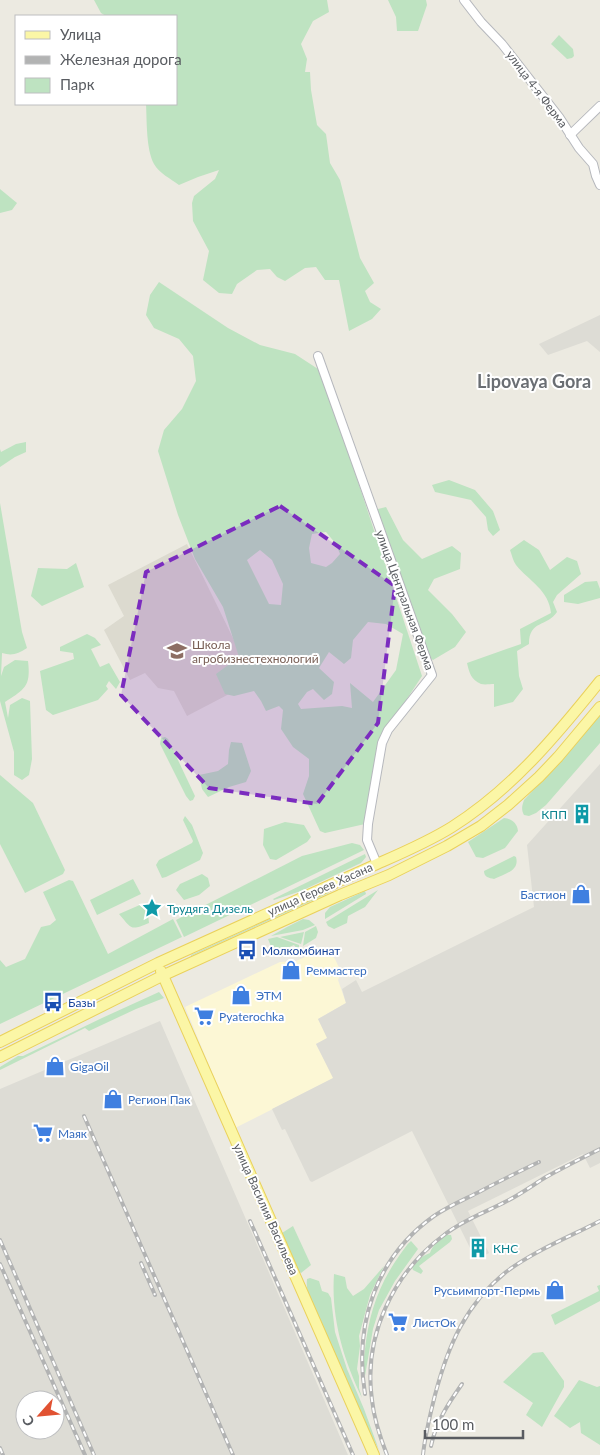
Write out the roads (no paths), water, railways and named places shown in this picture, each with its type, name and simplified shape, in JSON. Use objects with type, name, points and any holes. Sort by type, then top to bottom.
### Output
[{"type":"main road","name":"улица Героев Хасана","points":[[0,1042],[158,963],[377,864],[450,828],[499,793],[548,745],[600,681]]},
{"type":"main road","name":"улица Героев Хасана","points":[[0,1057],[164,975],[340,895],[389,875],[447,846],[481,826],[539,777],[558,758],[600,707]]},
{"type":"main road","name":"улица Василия Васильева","points":[[158,963],[374,1455]]},
{"type":"street","name":"улица 4-я Ферма","points":[[464,0],[560,117],[579,148],[593,164],[600,185]]},
{"type":"street","points":[[570,135],[600,106]]},
{"type":"street","name":"улица Центральная Ферма","points":[[318,356],[432,675],[393,722],[382,743],[367,840],[377,864]]},
{"type":"railway","points":[[84,1116],[233,1455]]},
{"type":"railway","points":[[387,1455],[374,1414],[370,1376],[377,1330],[396,1287],[426,1250],[451,1230],[600,1149]]},
{"type":"railway","points":[[365,1394],[362,1368],[366,1318],[373,1295],[383,1273],[397,1252],[414,1233],[434,1216],[539,1162]]},
{"type":"railway","points":[[250,1221],[353,1455]]},
{"type":"railway","points":[[423,1455],[431,1410],[452,1343],[479,1298],[517,1264],[600,1221]]},
{"type":"railway","points":[[0,1240],[94,1455]]},
{"type":"railway","points":[[141,1263],[155,1295]]},
{"type":"railway","points":[[0,1264],[85,1455]]},
{"type":"railway","points":[[431,1446],[439,1421],[462,1384]]},
{"type":"railway","points":[[0,1448],[3,1455]]},
{"type":"place","name":"Школа агробизнестехнологий","points":[[177,651]]},
{"type":"place","name":"КПП","points":[[582,814]]},
{"type":"place","name":"Бастион","points":[[581,894]]},
{"type":"place","name":"Трудяга Дизель","points":[[152,908]]},
{"type":"place","name":"Молкомбинат","points":[[247,950]]},
{"type":"place","name":"Реммастер","points":[[291,970]]},
{"type":"place","name":"ЭТМ","points":[[241,995]]},
{"type":"place","name":"Базы","points":[[53,1002]]},
{"type":"place","name":"Pyaterochka","points":[[204,1016]]},
{"type":"place","name":"GigaOil","points":[[55,1066]]},
{"type":"place","name":"Регион Пак","points":[[113,1099]]},
{"type":"place","name":"Маяк","points":[[43,1133]]},
{"type":"place","name":"КНС","points":[[478,1248]]},
{"type":"place","name":"Русьимпорт-Пермь","points":[[555,1290]]},
{"type":"place","name":"ЛистОк","points":[[398,1322]]},
{"type":"district","name":"Lipovaya Gora","points":[[534,381]]}]
